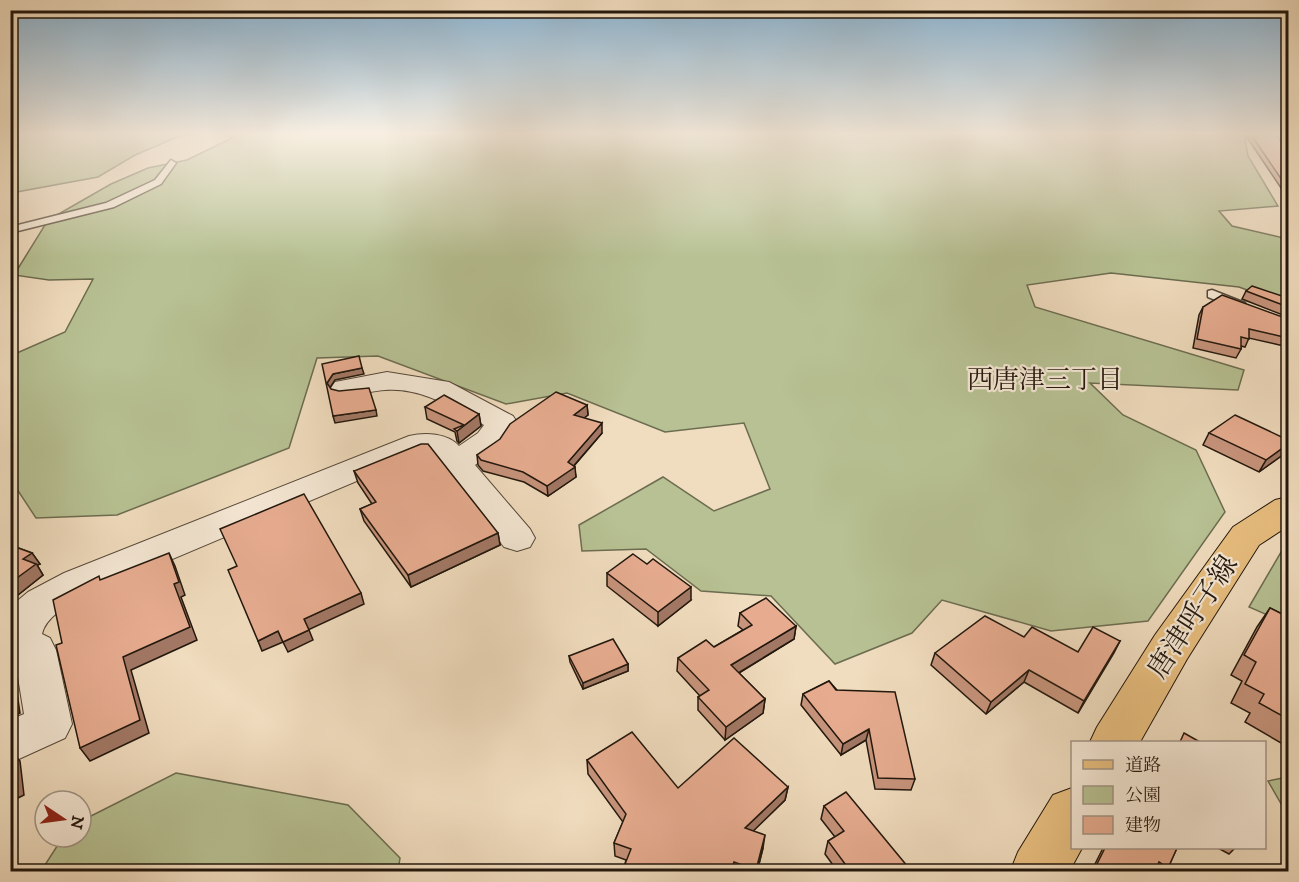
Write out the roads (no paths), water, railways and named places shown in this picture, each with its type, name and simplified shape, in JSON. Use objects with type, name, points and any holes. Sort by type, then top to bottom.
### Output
[{"type":"main road","name":"唐津呼子線","points":[[1115,741],[1171,647],[1246,536],[1288,509]]},
{"type":"main road","points":[[1038,872],[1071,815]]},
{"type":"street","points":[[345,388],[387,381],[439,388],[502,422],[489,440],[456,463]]},
{"type":"street","points":[[10,742],[49,724],[34,650],[15,642],[26,616],[42,603],[78,583],[420,443],[442,446],[518,538]]},
{"type":"lane","points":[[10,230],[119,201],[158,182],[163,174]]},
{"type":"lane","points":[[1212,294],[1250,310]]},
{"type":"district","name":"西唐津三丁目","points":[[1045,380]]}]
